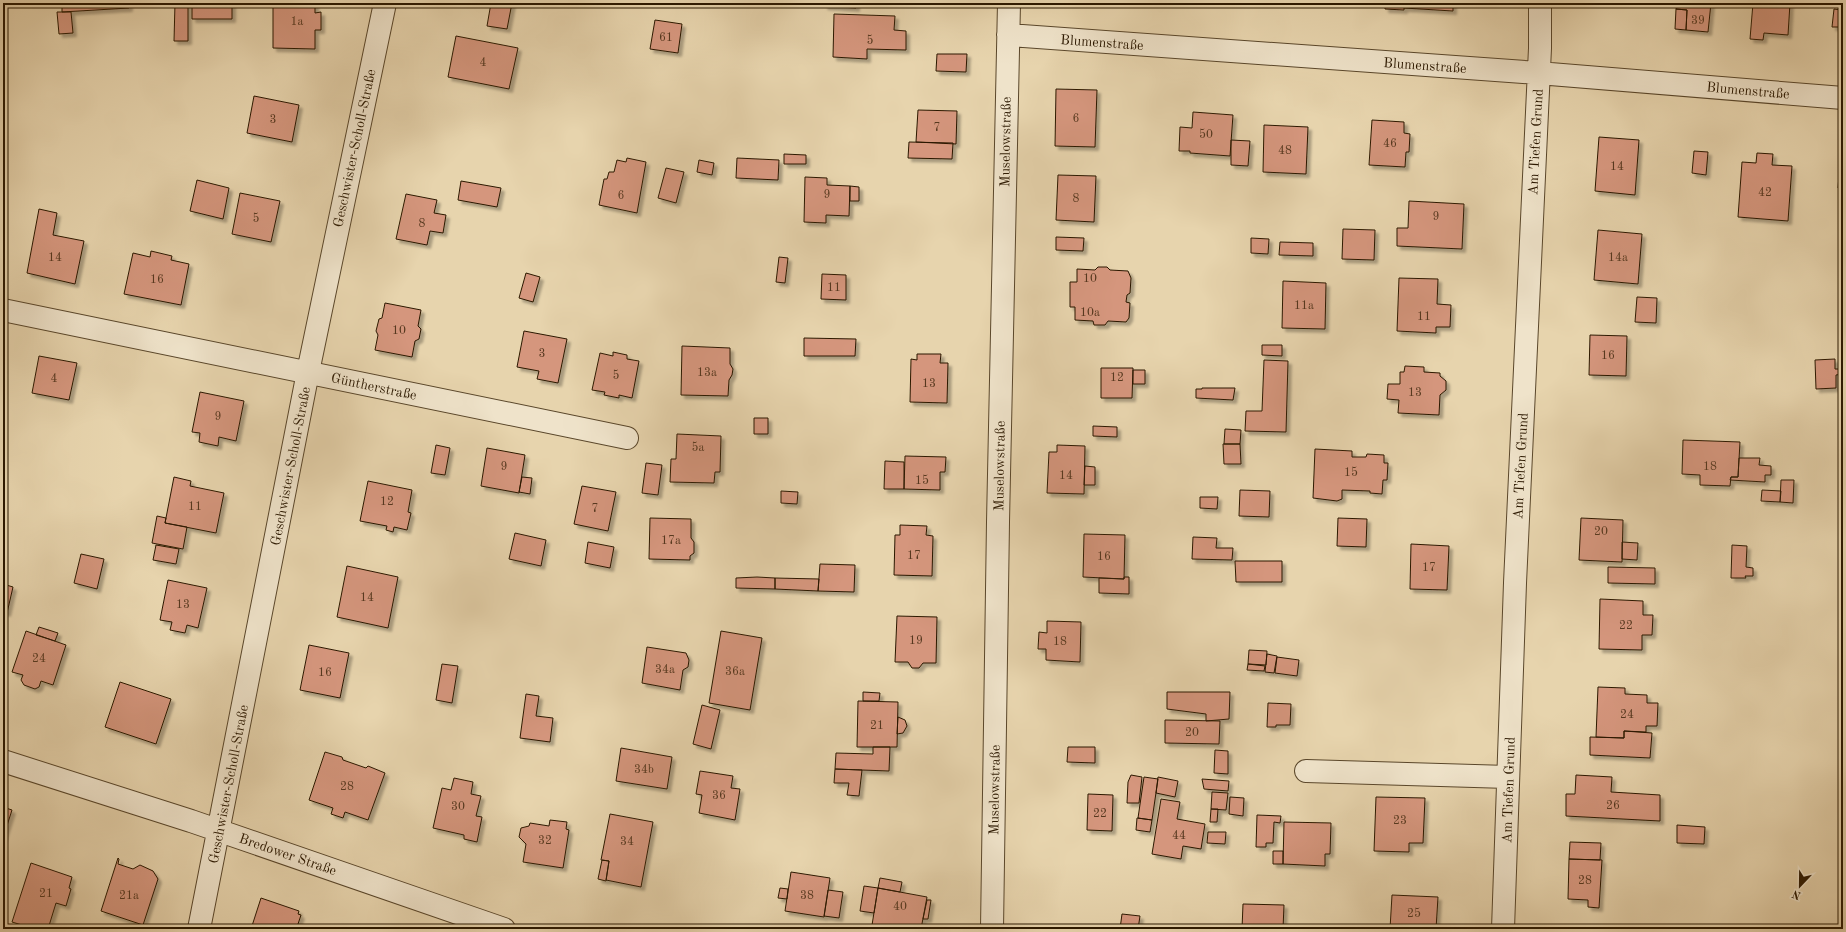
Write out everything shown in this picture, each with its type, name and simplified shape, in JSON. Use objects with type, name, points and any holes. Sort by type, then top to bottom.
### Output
[{"type":"street","name":"Geschwister-Scholl-Straße","points":[[199,929],[308,372],[385,3]]},
{"type":"street","name":"Muselowstraße","points":[[992,929],[998,522],[1009,3]]},
{"type":"street","name":"Am Tiefen Grund","points":[[1503,929],[1515,575],[1540,3]]},
{"type":"street","name":"Blumenstraße","points":[[1008,35],[1538,73],[1843,98]]},
{"type":"street","name":"Güntherstraße","points":[[3,310],[627,438]]},
{"type":"street","name":"Bredower Straße","points":[[3,761],[219,830],[504,929]]},
{"type":"street","points":[[1306,771],[1508,777]]},
{"type":"building","points":[[62,3],[129,3],[129,8],[62,12]]},
{"type":"building","points":[[175,3],[188,3],[188,41],[174,41]]},
{"type":"building","points":[[192,3],[232,3],[232,19],[192,19]]},
{"type":"building","points":[[273,3],[315,3],[315,13],[321,12],[321,30],[315,30],[315,49],[273,48]]},
{"type":"building","points":[[491,3],[512,3],[507,29],[487,26]]},
{"type":"building","points":[[825,3],[856,3],[856,8],[824,6]]},
{"type":"building","points":[[1385,3],[1453,3],[1453,11],[1404,8],[1404,10],[1385,9]]},
{"type":"building","points":[[1677,3],[1711,3],[1708,32],[1686,30],[1687,10],[1676,9]]},
{"type":"building","points":[[1753,3],[1790,3],[1788,35],[1764,33],[1763,40],[1750,39]]},
{"type":"building","points":[[1842,3],[1843,42],[1839,41],[1840,27],[1832,27],[1834,9],[1841,10]]},
{"type":"building","points":[[1676,9],[1687,10],[1686,30],[1675,29]]},
{"type":"building","points":[[57,12],[71,12],[73,33],[59,34]]},
{"type":"building","points":[[834,14],[895,16],[894,30],[906,31],[906,50],[867,49],[867,59],[833,57]]},
{"type":"building","points":[[655,20],[682,24],[678,53],[650,49]]},
{"type":"building","points":[[456,36],[518,48],[509,89],[448,77]]},
{"type":"building","points":[[937,54],[967,54],[966,72],[936,71]]},
{"type":"building","points":[[1056,89],[1097,90],[1095,147],[1055,146]]},
{"type":"building","points":[[254,96],[299,105],[292,142],[247,133]]},
{"type":"building","points":[[918,110],[957,111],[956,144],[916,142]]},
{"type":"building","points":[[1193,112],[1233,115],[1230,156],[1179,151],[1180,127],[1192,128]]},
{"type":"building","points":[[1372,120],[1404,122],[1404,133],[1410,134],[1409,152],[1406,152],[1405,167],[1369,165]]},
{"type":"building","points":[[1264,125],[1308,127],[1306,174],[1263,172]]},
{"type":"building","points":[[1599,137],[1639,140],[1635,195],[1595,191]]},
{"type":"building","points":[[1231,140],[1250,141],[1248,166],[1231,165]]},
{"type":"building","points":[[909,142],[953,143],[952,159],[908,158]]},
{"type":"building","points":[[1841,150],[1843,150],[1843,188],[1838,188]]},
{"type":"building","points":[[1694,151],[1708,152],[1706,175],[1692,173]]},
{"type":"building","points":[[1757,153],[1773,154],[1772,165],[1792,166],[1788,221],[1738,217],[1742,162],[1756,163]]},
{"type":"building","points":[[784,154],[806,155],[806,164],[784,164]]},
{"type":"building","points":[[627,158],[646,162],[637,213],[599,205],[604,179],[607,179],[609,172],[614,172],[617,160],[626,162]]},
{"type":"building","points":[[737,158],[779,160],[778,180],[736,178]]},
{"type":"building","points":[[699,160],[714,163],[712,175],[697,172]]},
{"type":"building","points":[[666,168],[684,172],[676,203],[658,198]]},
{"type":"building","points":[[1058,175],[1096,176],[1094,222],[1056,220]]},
{"type":"building","points":[[805,177],[827,178],[827,185],[850,186],[849,216],[826,215],[826,223],[804,222]]},
{"type":"building","points":[[197,180],[229,188],[223,219],[190,211]]},
{"type":"building","points":[[461,181],[501,188],[497,207],[458,200]]},
{"type":"building","points":[[850,186],[859,187],[859,201],[850,201]]},
{"type":"building","points":[[240,193],[280,201],[271,242],[232,234]]},
{"type":"building","points":[[406,194],[437,200],[434,213],[446,215],[443,233],[430,231],[427,245],[396,239]]},
{"type":"building","points":[[1409,201],[1464,204],[1462,249],[1397,246],[1397,228],[1408,228]]},
{"type":"building","points":[[39,209],[57,213],[53,235],[84,241],[75,284],[27,273]]},
{"type":"building","points":[[1343,229],[1375,230],[1374,260],[1342,259]]},
{"type":"building","points":[[1598,230],[1642,234],[1638,284],[1594,280]]},
{"type":"building","points":[[1056,237],[1084,238],[1083,251],[1056,250]]},
{"type":"building","points":[[1251,238],[1269,239],[1268,254],[1251,253]]},
{"type":"building","points":[[1280,242],[1313,243],[1313,256],[1279,255]]},
{"type":"building","points":[[151,251],[172,256],[171,260],[189,264],[181,305],[124,294],[133,253],[150,257]]},
{"type":"building","points":[[779,257],[788,258],[785,283],[776,282]]},
{"type":"building","points":[[1098,267],[1107,267],[1110,270],[1128,271],[1131,278],[1130,293],[1127,295],[1126,302],[1130,303],[1129,318],[1126,322],[1108,321],[1105,325],[1094,325],[1093,321],[1075,320],[1075,307],[1070,307],[1070,282],[1077,282],[1077,269],[1095,270]]},
{"type":"building","points":[[526,273],[540,277],[533,302],[519,298]]},
{"type":"building","points":[[822,274],[846,275],[846,300],[821,299]]},
{"type":"building","points":[[1399,278],[1438,279],[1437,304],[1451,305],[1450,327],[1436,327],[1436,333],[1397,331]]},
{"type":"building","points":[[1283,281],[1326,283],[1325,329],[1282,328]]},
{"type":"building","points":[[1637,297],[1657,298],[1656,323],[1635,322]]},
{"type":"building","points":[[385,303],[421,310],[418,326],[421,329],[419,339],[415,341],[412,357],[375,350],[378,335],[376,331],[379,319],[382,318]]},
{"type":"building","points":[[524,331],[567,339],[558,383],[537,379],[539,371],[517,367]]},
{"type":"building","points":[[1590,335],[1627,336],[1626,376],[1589,375]]},
{"type":"building","points":[[804,338],[856,339],[855,356],[804,356]]},
{"type":"building","points":[[1262,345],[1282,345],[1282,356],[1262,355]]},
{"type":"building","points":[[682,346],[730,348],[730,364],[733,369],[729,380],[728,396],[681,395]]},
{"type":"building","points":[[613,352],[627,355],[627,359],[639,361],[632,398],[619,395],[619,398],[604,395],[605,392],[592,390],[600,353],[613,356]]},
{"type":"building","points":[[917,354],[941,354],[940,363],[948,363],[947,403],[910,402],[911,359],[917,360]]},
{"type":"building","points":[[39,356],[77,363],[69,400],[32,393]]},
{"type":"building","points":[[1835,359],[1835,369],[1843,369],[1843,374],[1836,375],[1836,388],[1816,389],[1815,360]]},
{"type":"building","points":[[1264,360],[1288,361],[1286,432],[1245,431],[1246,411],[1262,411]]},
{"type":"building","points":[[1405,366],[1424,367],[1424,372],[1440,373],[1440,376],[1446,381],[1446,390],[1440,395],[1439,415],[1398,413],[1399,400],[1387,399],[1388,384],[1400,384],[1400,372],[1404,372]]},
{"type":"building","points":[[1101,368],[1133,368],[1132,398],[1101,398]]},
{"type":"building","points":[[1133,370],[1145,370],[1145,384],[1133,384]]},
{"type":"building","points":[[1235,388],[1233,400],[1196,398],[1196,389]]},
{"type":"building","points":[[200,392],[244,401],[236,441],[219,437],[218,446],[199,442],[200,433],[192,432]]},
{"type":"building","points":[[754,418],[768,418],[768,434],[754,434]]},
{"type":"building","points":[[1093,426],[1117,427],[1117,437],[1093,436]]},
{"type":"building","points":[[1225,429],[1241,430],[1240,444],[1224,444]]},
{"type":"building","points":[[677,434],[721,436],[720,472],[715,472],[714,483],[670,482],[671,459],[676,459]]},
{"type":"building","points":[[1683,440],[1740,442],[1738,477],[1731,477],[1730,486],[1700,485],[1700,475],[1682,474]]},
{"type":"building","points":[[1223,444],[1240,444],[1241,464],[1224,464]]},
{"type":"building","points":[[436,445],[450,448],[445,475],[431,473]]},
{"type":"building","points":[[1057,445],[1085,446],[1084,494],[1047,493],[1049,452],[1057,452]]},
{"type":"building","points":[[487,448],[525,455],[519,493],[481,486]]},
{"type":"building","points":[[1315,449],[1352,451],[1352,457],[1366,457],[1367,454],[1384,455],[1384,463],[1388,463],[1387,480],[1383,480],[1382,494],[1370,493],[1370,491],[1342,490],[1342,499],[1337,501],[1313,498]]},
{"type":"building","points":[[905,456],[946,457],[945,472],[940,472],[940,490],[904,489]]},
{"type":"building","points":[[1739,458],[1760,458],[1759,465],[1771,466],[1771,475],[1765,475],[1765,482],[1730,480],[1731,477],[1738,477]]},
{"type":"building","points":[[885,461],[904,462],[904,489],[884,489]]},
{"type":"building","points":[[646,463],[662,465],[658,495],[642,493]]},
{"type":"building","points":[[1085,466],[1095,467],[1095,485],[1084,485]]},
{"type":"building","points":[[174,477],[191,481],[190,486],[224,493],[216,533],[165,523]]},
{"type":"building","points":[[522,477],[532,478],[530,494],[519,492]]},
{"type":"building","points":[[1781,480],[1794,480],[1793,503],[1780,502]]},
{"type":"building","points":[[368,481],[412,490],[408,512],[411,513],[407,530],[394,527],[393,532],[386,530],[387,526],[360,521]]},
{"type":"building","points":[[582,486],[616,492],[608,531],[574,524]]},
{"type":"building","points":[[1240,490],[1270,491],[1269,517],[1239,516]]},
{"type":"building","points":[[1762,490],[1781,491],[1780,502],[1761,501]]},
{"type":"building","points":[[781,491],[798,492],[797,504],[781,503]]},
{"type":"building","points":[[1200,497],[1218,497],[1217,509],[1200,508]]},
{"type":"building","points":[[157,516],[166,518],[165,523],[187,527],[183,549],[152,543]]},
{"type":"building","points":[[650,518],[691,519],[691,538],[694,542],[694,553],[690,556],[690,560],[649,559]]},
{"type":"building","points":[[1338,518],[1367,519],[1366,547],[1337,546]]},
{"type":"building","points":[[1581,518],[1623,520],[1622,562],[1579,560]]},
{"type":"building","points":[[900,525],[927,526],[926,535],[933,536],[932,576],[894,575],[895,535],[900,535]]},
{"type":"building","points":[[515,533],[546,540],[541,566],[509,559]]},
{"type":"building","points":[[1084,534],[1125,535],[1124,579],[1083,577]]},
{"type":"building","points":[[1193,537],[1217,538],[1216,548],[1233,548],[1232,560],[1192,559]]},
{"type":"building","points":[[588,542],[614,547],[610,568],[585,563]]},
{"type":"building","points":[[1622,542],[1638,543],[1637,560],[1622,559]]},
{"type":"building","points":[[1411,544],[1449,546],[1447,590],[1410,589]]},
{"type":"building","points":[[156,545],[179,549],[176,564],[153,560]]},
{"type":"building","points":[[1732,545],[1747,546],[1746,567],[1753,568],[1753,576],[1745,576],[1746,578],[1731,578]]},
{"type":"building","points":[[81,554],[104,559],[97,589],[74,583]]},
{"type":"building","points":[[1235,561],[1282,561],[1282,582],[1236,582]]},
{"type":"building","points":[[820,564],[855,565],[854,592],[818,591]]},
{"type":"building","points":[[347,566],[398,577],[388,628],[337,617]]},
{"type":"building","points":[[1608,567],[1655,568],[1655,584],[1608,583]]},
{"type":"building","points":[[1124,577],[1129,577],[1129,594],[1099,593],[1099,578],[1124,579]]},
{"type":"building","points":[[736,578],[775,578],[775,589],[736,588]]},
{"type":"building","points":[[775,578],[819,579],[818,591],[775,589]]},
{"type":"building","points":[[168,580],[207,588],[198,628],[187,625],[185,633],[170,630],[172,622],[160,620]]},
{"type":"building","points":[[3,584],[13,587],[7,613],[3,612]]},
{"type":"building","points":[[1600,599],[1643,601],[1643,615],[1653,615],[1652,635],[1642,635],[1642,650],[1599,649]]},
{"type":"building","points":[[897,616],[937,617],[936,663],[923,663],[919,668],[912,668],[908,662],[895,662]]},
{"type":"building","points":[[1047,621],[1081,622],[1080,662],[1046,660],[1046,649],[1038,649],[1039,632],[1047,633]]},
{"type":"building","points":[[39,627],[58,633],[55,641],[36,635]]},
{"type":"building","points":[[26,631],[66,645],[53,685],[41,681],[39,687],[35,689],[24,685],[21,680],[23,675],[12,672]]},
{"type":"building","points":[[721,631],[762,638],[750,710],[709,703]]},
{"type":"building","points":[[309,645],[349,653],[340,698],[300,690]]},
{"type":"building","points":[[647,647],[686,653],[689,660],[688,667],[683,670],[680,690],[642,683]]},
{"type":"building","points":[[1249,650],[1267,651],[1266,665],[1248,664]]},
{"type":"building","points":[[1267,654],[1277,656],[1274,673],[1265,672]]},
{"type":"building","points":[[1277,657],[1299,660],[1297,676],[1275,673]]},
{"type":"building","points":[[442,664],[458,666],[452,703],[436,700]]},
{"type":"building","points":[[1248,664],[1265,666],[1264,671],[1247,670]]},
{"type":"building","points":[[120,682],[171,699],[156,744],[105,727]]},
{"type":"building","points":[[1598,687],[1625,688],[1625,694],[1647,695],[1647,703],[1658,703],[1657,726],[1646,726],[1646,732],[1624,731],[1624,738],[1596,737]]},
{"type":"building","points":[[863,692],[880,693],[879,701],[863,701]]},
{"type":"building","points":[[1167,692],[1230,692],[1229,719],[1206,721],[1206,714],[1167,709]]},
{"type":"building","points":[[526,694],[539,696],[536,716],[553,718],[550,742],[520,738]]},
{"type":"building","points":[[858,701],[898,702],[897,747],[857,747]]},
{"type":"building","points":[[1268,703],[1291,704],[1290,725],[1276,725],[1276,727],[1267,727]]},
{"type":"building","points":[[702,705],[720,710],[711,749],[693,744]]},
{"type":"building","points":[[898,717],[905,720],[907,726],[903,733],[897,734]]},
{"type":"building","points":[[1165,720],[1220,721],[1219,744],[1165,743]]},
{"type":"building","points":[[1624,731],[1652,733],[1650,758],[1590,755],[1590,737],[1624,738]]},
{"type":"building","points":[[873,747],[890,747],[889,771],[835,769],[836,753],[873,754]]},
{"type":"building","points":[[1068,747],[1095,747],[1095,763],[1067,762]]},
{"type":"building","points":[[621,748],[672,757],[667,789],[616,781]]},
{"type":"building","points":[[1215,750],[1228,751],[1228,774],[1214,773]]},
{"type":"building","points":[[325,752],[342,757],[343,760],[366,768],[368,766],[385,773],[368,820],[345,812],[343,818],[331,814],[333,808],[309,800]]},
{"type":"building","points":[[835,769],[862,770],[859,796],[847,795],[849,783],[834,783]]},
{"type":"building","points":[[700,771],[733,776],[731,788],[740,789],[735,820],[699,813],[702,795],[696,794]]},
{"type":"building","points":[[1131,775],[1142,777],[1139,803],[1127,803],[1128,782]]},
{"type":"building","points":[[1576,775],[1612,777],[1611,792],[1660,795],[1660,821],[1566,816],[1566,794],[1575,794]]},
{"type":"building","points":[[1144,777],[1158,779],[1152,820],[1138,818]]},
{"type":"building","points":[[1158,777],[1178,781],[1175,797],[1156,793]]},
{"type":"building","points":[[454,778],[473,782],[471,794],[481,796],[476,816],[482,817],[477,842],[464,839],[464,835],[433,828],[442,788],[451,790]]},
{"type":"building","points":[[1202,779],[1229,781],[1228,791],[1204,789]]},
{"type":"building","points":[[1212,792],[1228,793],[1226,810],[1211,809]]},
{"type":"building","points":[[1088,794],[1113,795],[1112,831],[1087,830]]},
{"type":"building","points":[[1230,797],[1244,798],[1243,816],[1229,814]]},
{"type":"building","points":[[1376,797],[1425,798],[1423,843],[1409,843],[1409,852],[1374,851]]},
{"type":"building","points":[[1161,799],[1180,802],[1177,819],[1205,824],[1201,849],[1183,846],[1181,859],[1152,854]]},
{"type":"building","points":[[3,807],[12,810],[3,838]]},
{"type":"building","points":[[1211,809],[1218,809],[1217,822],[1210,822]]},
{"type":"building","points":[[610,814],[653,822],[641,887],[606,880],[609,861],[601,860]]},
{"type":"building","points":[[1257,815],[1281,816],[1280,823],[1274,822],[1273,843],[1266,843],[1266,847],[1256,847]]},
{"type":"building","points":[[1137,818],[1152,820],[1150,832],[1136,830]]},
{"type":"building","points":[[550,820],[567,822],[566,829],[569,830],[563,868],[523,862],[526,844],[519,837],[521,828],[529,826],[530,823],[549,826]]},
{"type":"building","points":[[1284,822],[1331,823],[1330,854],[1325,854],[1325,866],[1283,864]]},
{"type":"building","points":[[1677,825],[1705,827],[1704,844],[1677,843]]},
{"type":"building","points":[[1208,832],[1226,832],[1225,844],[1207,843]]},
{"type":"building","points":[[1570,842],[1601,843],[1600,860],[1569,859]]},
{"type":"building","points":[[1273,851],[1283,851],[1283,864],[1273,864]]},
{"type":"building","points":[[118,858],[118,864],[133,869],[140,865],[153,871],[158,879],[143,925],[101,911]]},
{"type":"building","points":[[1569,859],[1602,860],[1599,908],[1588,907],[1588,900],[1568,899]]},
{"type":"building","points":[[602,860],[609,861],[606,881],[598,879]]},
{"type":"building","points":[[31,863],[72,877],[69,888],[71,889],[66,906],[56,903],[48,929],[35,929],[12,922]]},
{"type":"building","points":[[791,872],[830,878],[824,917],[785,911]]},
{"type":"building","points":[[880,878],[902,882],[900,892],[878,888]]},
{"type":"building","points":[[864,886],[878,888],[874,913],[860,911]]},
{"type":"building","points":[[780,888],[788,889],[787,899],[778,898]]},
{"type":"building","points":[[878,888],[927,897],[921,929],[898,929],[872,925]]},
{"type":"building","points":[[828,890],[843,892],[839,918],[824,916]]},
{"type":"building","points":[[1392,895],[1438,897],[1436,929],[1390,929]]},
{"type":"building","points":[[261,898],[299,911],[298,914],[301,915],[297,927],[294,926],[293,929],[251,929]]},
{"type":"building","points":[[927,900],[931,900],[928,919],[923,919]]},
{"type":"building","points":[[1243,904],[1284,905],[1283,929],[1242,929]]},
{"type":"building","points":[[1122,914],[1140,916],[1138,929],[1120,929]]}]
